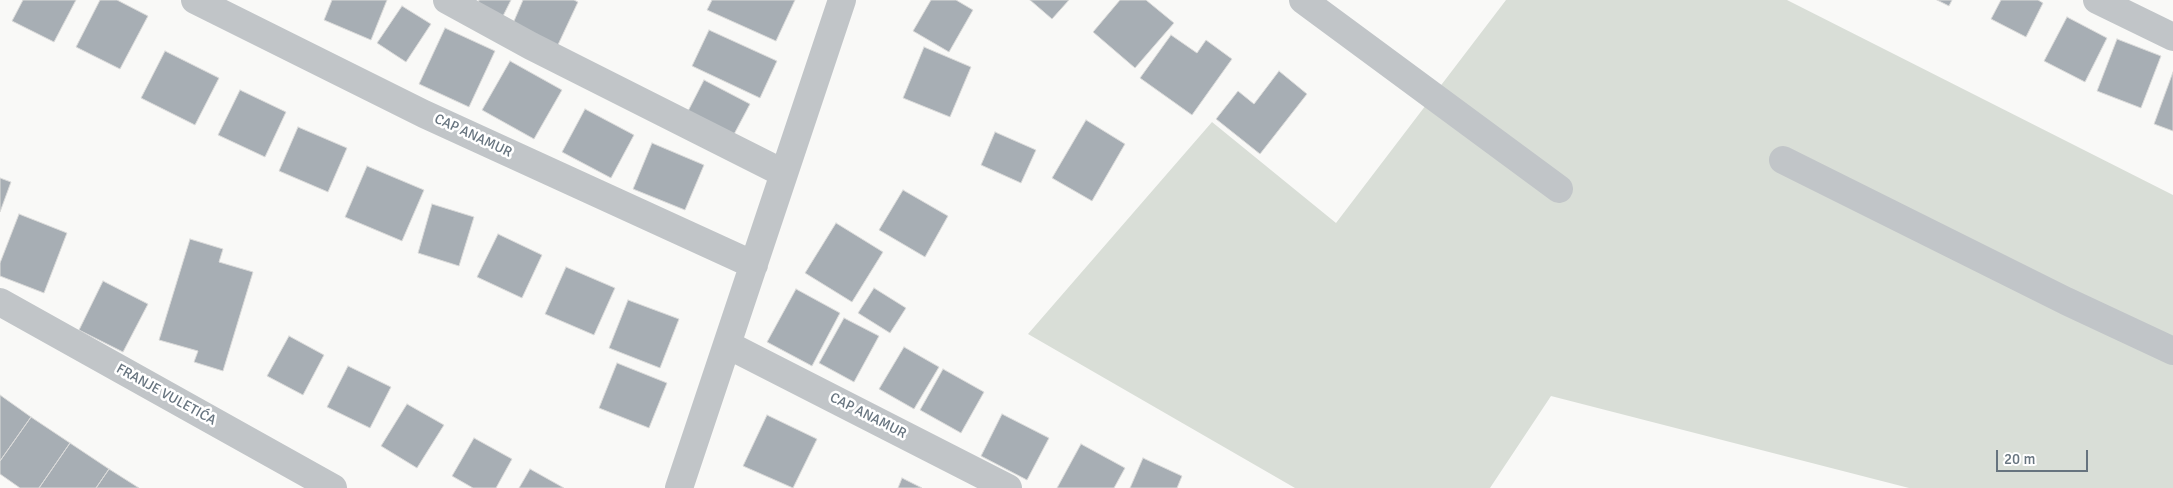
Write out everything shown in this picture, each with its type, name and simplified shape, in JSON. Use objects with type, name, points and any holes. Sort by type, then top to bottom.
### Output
[{"type":"street","name":"CAP ANAMUR","points":[[195,0],[424,114],[754,265]]},
{"type":"street","points":[[447,0],[531,46],[783,174]]},
{"type":"street","points":[[679,488],[842,0]]},
{"type":"street","points":[[1303,0],[1559,189]]},
{"type":"street","points":[[2097,0],[2173,37]]},
{"type":"street","points":[[1783,160],[2066,301],[2173,351]]},
{"type":"street","name":"FRANJE VULETIĆA","points":[[0,302],[333,488]]},
{"type":"street","name":"CAP ANAMUR","points":[[728,345],[1008,488]]},
{"type":"shaded area","points":[[1506,0],[1787,0],[2173,195],[2173,488],[1909,488],[1551,396],[1490,488],[1295,488],[1028,334],[1212,122],[1336,223]]},
{"type":"building","points":[[23,0],[76,0],[54,42],[12,21]]},
{"type":"building","points":[[100,0],[117,0],[148,16],[120,69],[76,47]]},
{"type":"building","points":[[332,0],[387,0],[371,40],[324,20]]},
{"type":"building","points":[[479,0],[511,0],[503,16],[478,4]]},
{"type":"building","points":[[523,0],[574,0],[578,2],[556,49],[511,28]]},
{"type":"building","points":[[712,0],[795,0],[776,41],[707,10]]},
{"type":"building","points":[[931,0],[956,0],[973,10],[949,52],[913,31]]},
{"type":"building","points":[[1030,0],[1069,0],[1052,19]]},
{"type":"building","points":[[1120,0],[1146,0],[1174,23],[1135,68],[1093,32]]},
{"type":"building","points":[[1937,0],[1952,0],[1949,6]]},
{"type":"building","points":[[2001,0],[2038,0],[2043,3],[2026,37],[1991,19]]},
{"type":"building","points":[[402,6],[431,24],[406,62],[377,43]]},
{"type":"building","points":[[2067,17],[2107,38],[2085,82],[2044,61]]},
{"type":"building","points":[[445,28],[495,51],[469,107],[419,84]]},
{"type":"building","points":[[709,30],[777,61],[760,98],[692,66]]},
{"type":"building","points":[[1171,35],[1197,53],[1206,40],[1232,59],[1192,115],[1140,78]]},
{"type":"building","points":[[2117,39],[2161,56],[2141,108],[2097,91]]},
{"type":"building","points":[[924,47],[971,67],[950,117],[903,98]]},
{"type":"building","points":[[165,51],[219,78],[195,125],[141,98]]},
{"type":"building","points":[[510,61],[562,90],[534,139],[482,110]]},
{"type":"building","points":[[1279,71],[1307,94],[1260,154],[1216,119],[1238,91],[1254,104]]},
{"type":"building","points":[[2173,72],[2173,131],[2154,124]]},
{"type":"building","points":[[704,80],[750,104],[732,138],[686,115]]},
{"type":"building","points":[[240,90],[286,112],[265,157],[218,135]]},
{"type":"building","points":[[585,109],[634,135],[611,178],[562,152]]},
{"type":"building","points":[[1086,120],[1125,144],[1092,201],[1052,178]]},
{"type":"building","points":[[298,127],[347,148],[328,192],[279,171]]},
{"type":"building","points":[[995,132],[1036,150],[1021,183],[981,165]]},
{"type":"building","points":[[652,143],[704,165],[685,210],[633,189]]},
{"type":"building","points":[[367,166],[424,190],[402,241],[345,217]]},
{"type":"building","points":[[0,178],[11,182],[0,212]]},
{"type":"building","points":[[903,190],[948,216],[925,257],[879,230]]},
{"type":"building","points":[[432,204],[474,217],[459,266],[418,253]]},
{"type":"building","points":[[19,214],[67,233],[44,293],[0,276],[0,263]]},
{"type":"building","points":[[836,223],[883,252],[852,302],[805,273]]},
{"type":"building","points":[[498,234],[542,255],[522,298],[477,277]]},
{"type":"building","points":[[190,239],[223,249],[219,262],[253,272],[223,371],[194,362],[198,351],[159,340]]},
{"type":"building","points":[[566,267],[615,288],[594,335],[545,314]]},
{"type":"building","points":[[103,281],[148,304],[123,352],[79,330]]},
{"type":"building","points":[[874,288],[906,308],[890,333],[858,313]]},
{"type":"building","points":[[796,289],[840,313],[812,366],[767,342]]},
{"type":"building","points":[[628,300],[679,319],[660,368],[609,348]]},
{"type":"building","points":[[844,318],[879,336],[854,382],[819,363]]},
{"type":"building","points":[[289,336],[324,355],[303,395],[267,376]]},
{"type":"building","points":[[904,347],[939,367],[914,409],[879,389]]},
{"type":"building","points":[[617,363],[667,383],[649,428],[599,408]]},
{"type":"building","points":[[348,366],[391,387],[370,428],[327,407]]},
{"type":"building","points":[[943,369],[984,392],[961,433],[920,410]]},
{"type":"building","points":[[0,395],[31,417],[0,461]]},
{"type":"building","points":[[407,404],[444,425],[417,468],[381,446]]},
{"type":"building","points":[[1002,414],[1049,438],[1027,480],[981,456]]},
{"type":"building","points":[[767,415],[817,439],[793,488],[743,466]]},
{"type":"building","points":[[31,417],[70,443],[39,488],[20,488],[0,474],[0,461]]},
{"type":"building","points":[[474,438],[512,459],[496,488],[473,488],[452,476]]},
{"type":"building","points":[[70,443],[109,469],[96,488],[39,488]]},
{"type":"building","points":[[1081,444],[1125,468],[1114,488],[1057,488]]},
{"type":"building","points":[[1143,458],[1182,476],[1177,488],[1130,488]]},
{"type":"building","points":[[109,469],[139,488],[96,488]]},
{"type":"building","points":[[530,469],[564,488],[519,488]]},
{"type":"building","points":[[902,478],[922,488],[898,488]]}]
